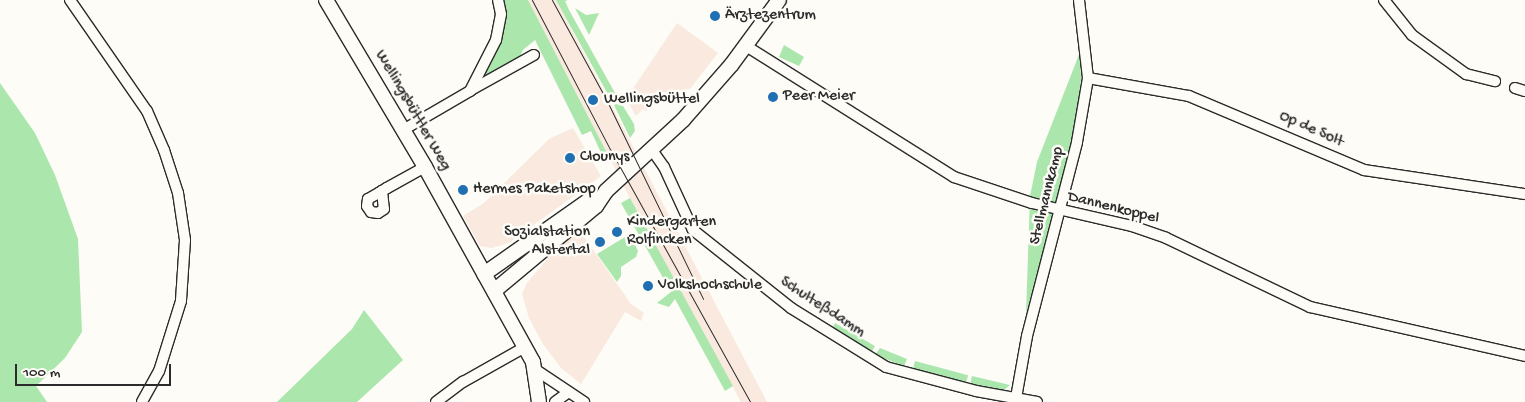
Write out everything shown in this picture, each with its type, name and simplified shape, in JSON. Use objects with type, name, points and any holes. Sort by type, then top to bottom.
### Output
[{"type":"main road","name":"Wellingsbüttler Weg","points":[[326,0],[425,167],[524,347],[536,370],[539,402]]},
{"type":"main road","points":[[484,274],[606,191],[652,150],[704,98],[746,46],[779,0]]},
{"type":"main road","points":[[494,291],[596,206],[606,191]]},
{"type":"street","points":[[70,0],[147,111],[164,150],[178,193],[185,240],[181,301],[159,371],[142,402]]},
{"type":"street","points":[[470,91],[496,40],[500,14],[498,0]]},
{"type":"street","name":"Stellmannkamp","points":[[1016,398],[1027,336],[1077,142],[1088,78],[1079,0]]},
{"type":"street","points":[[1384,0],[1412,35],[1466,74],[1495,81]]},
{"type":"street","name":"Dannenkoppel","points":[[746,46],[954,177],[1060,211],[1132,226],[1166,238],[1310,307],[1525,356]]},
{"type":"street","points":[[403,130],[534,55]]},
{"type":"street","name":"Op de Solt","points":[[1088,78],[1189,96],[1364,170],[1525,194]]},
{"type":"street","name":"Schulteßdamm","points":[[652,150],[662,164],[693,230],[791,308],[886,367],[976,391],[1037,402]]},
{"type":"street","points":[[382,191],[425,167]]},
{"type":"street","points":[[436,402],[463,382],[524,347]]},
{"type":"street","points":[[536,370],[584,402]]},
{"type":"street","points":[[555,402],[569,392]]},
{"type":"shaded area","points":[[528,0],[556,0],[767,402],[741,402],[630,198]]},
{"type":"shaded area","points":[[677,23],[718,53],[690,89],[667,92],[646,111],[643,109],[636,116],[626,99]]},
{"type":"shaded area","points":[[573,128],[601,176],[509,243],[492,248],[480,246],[463,216],[484,203],[549,139]]},
{"type":"shaded area","points":[[580,231],[631,304],[644,313],[641,321],[625,312],[581,384],[561,368],[543,344],[529,318],[522,294],[527,283],[554,251]]},
{"type":"green space","points":[[503,0],[528,0],[608,155],[602,155],[591,131],[582,135],[535,40],[523,50],[518,60],[483,79],[500,39]]},
{"type":"green space","points":[[556,0],[568,0],[565,1],[569,10],[615,93],[611,100]]},
{"type":"green space","points":[[575,8],[586,15],[599,13],[589,35]]},
{"type":"green space","points":[[784,45],[804,57],[799,66],[779,57]]},
{"type":"green space","points":[[1080,52],[1081,79],[1074,139],[1026,314],[1030,196],[1037,162]]},
{"type":"green space","points":[[0,83],[35,133],[55,175],[78,239],[82,332],[65,358],[36,386],[47,402],[0,402]]},
{"type":"green space","points":[[614,105],[623,106],[634,124],[635,131],[630,138]]},
{"type":"green space","points":[[630,198],[733,386],[725,391],[675,299],[669,307],[657,303],[671,292],[621,203]]},
{"type":"green space","points":[[630,234],[638,251],[636,257],[621,267],[621,276],[617,282],[597,254]]},
{"type":"green space","points":[[364,310],[403,360],[357,402],[277,402],[352,329]]},
{"type":"green space","points":[[835,323],[875,346],[871,353],[832,329]]},
{"type":"green space","points":[[880,348],[907,359],[904,366],[875,355]]},
{"type":"green space","points":[[915,361],[968,375],[966,384],[913,370]]},
{"type":"green space","points":[[972,376],[1010,385],[1003,391],[970,385]]},
{"type":"tram line","points":[[532,0],[610,149],[750,402]]},
{"type":"tram line","points":[[552,0],[607,101],[703,299]]},
{"type":"place","name":"Ärztezentrum","points":[[715,16]]},
{"type":"place","name":"Peer Meier","points":[[773,97]]},
{"type":"place","name":"Wellingsbüttel","points":[[593,100]]},
{"type":"place","name":"Clounys","points":[[570,158]]},
{"type":"place","name":"Hermes Paketshop","points":[[463,190]]},
{"type":"place","name":"Kindergarten Rolfincken","points":[[617,232]]},
{"type":"place","name":"Sozialstation Alstertal","points":[[600,242]]},
{"type":"place","name":"Volkshochschule","points":[[648,286]]}]
